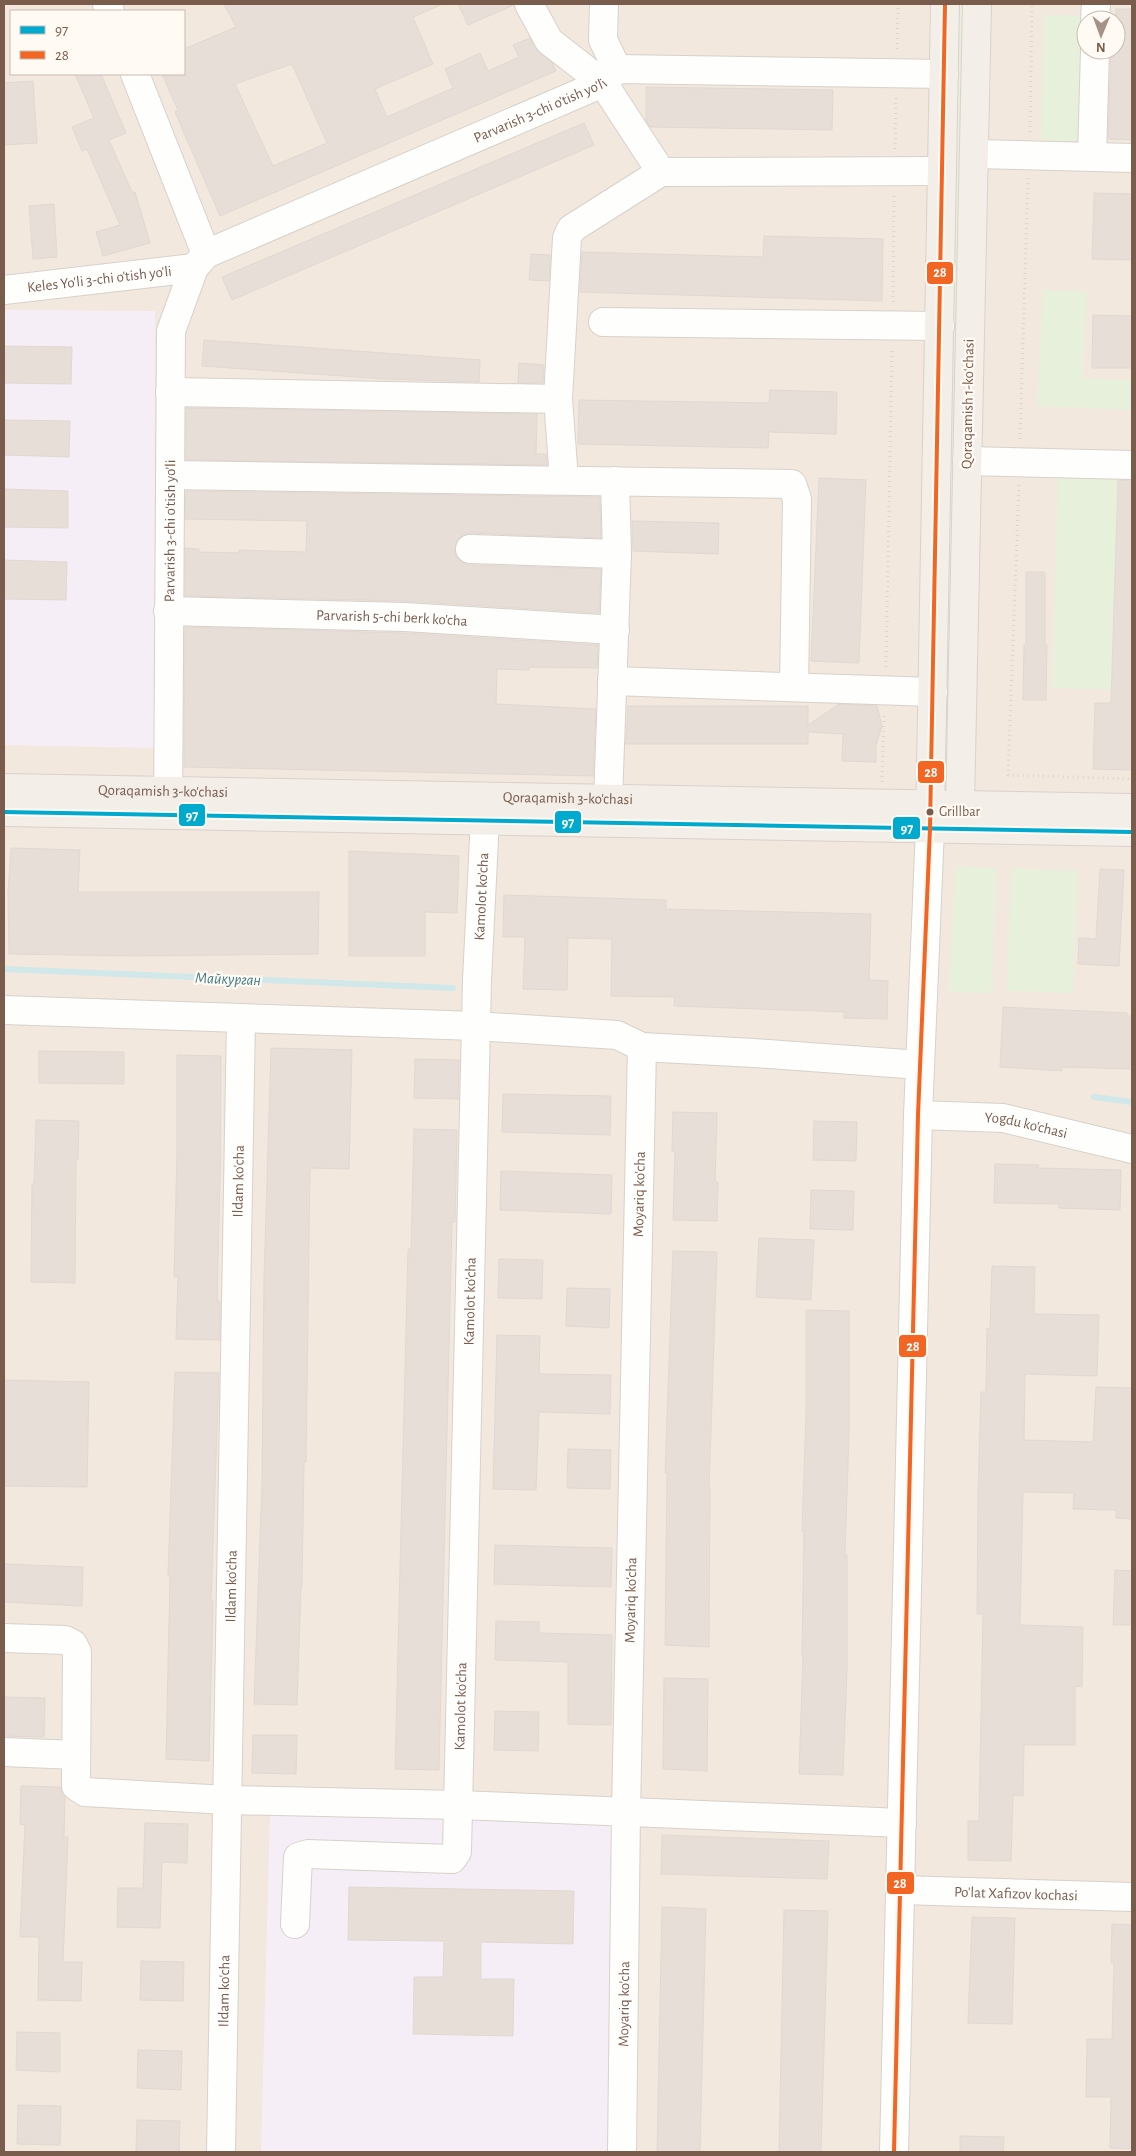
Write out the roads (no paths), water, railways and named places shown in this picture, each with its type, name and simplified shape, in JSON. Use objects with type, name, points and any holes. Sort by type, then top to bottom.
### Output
[{"type":"main road","name":"Qoraqamish 1-koʻchasi","points":[[930,816],[945,4]]},
{"type":"main road","name":"Qoraqamish 1-koʻchasi","points":[[960,805],[977,4]]},
{"type":"main road","name":"Qoraqamish 3-ko'chasi","points":[[4,788],[168,803],[485,809],[930,816],[960,805],[1132,808]]},
{"type":"main road","name":"Qoraqamish 3-ko'chasi","points":[[485,809],[608,800],[930,816],[1132,832]]},
{"type":"main road","name":"Qoraqamish 3-ko'chasi","points":[[4,812],[168,803]]},
{"type":"street","points":[[529,4],[549,40],[610,76],[944,74]]},
{"type":"street","points":[[604,4],[604,40],[610,76]]},
{"type":"street","points":[[1092,157],[1095,60]]},
{"type":"street","points":[[135,75],[200,261]]},
{"type":"street","name":"Parvarish 3-chi o'tish yo'li","points":[[168,803],[170,331],[200,261],[610,76],[661,172]]},
{"type":"street","points":[[974,154],[1132,158]]},
{"type":"street","points":[[564,479],[558,399],[568,238],[571,230],[661,172],[942,171]]},
{"type":"street","name":"Keles Yo'li 3-chi o'tish yo'li","points":[[4,290],[200,261]]},
{"type":"street","points":[[603,322],[940,326]]},
{"type":"street","points":[[170,392],[558,399]]},
{"type":"street","points":[[967,460],[1132,465]]},
{"type":"street","points":[[170,475],[564,479],[792,484],[797,499],[794,687]]},
{"type":"street","points":[[608,800],[617,554],[615,481]]},
{"type":"street","points":[[470,549],[617,554]]},
{"type":"street","name":"Parvarish 5-chi berk ko'cha","points":[[168,610],[405,617],[615,630]]},
{"type":"street","points":[[612,681],[885,692],[932,692]]},
{"type":"street","name":"Kamolot ko'cha","points":[[294,1924],[298,1856],[308,1854],[452,1858],[457,1852],[477,980],[485,809]]},
{"type":"street","points":[[894,2152],[918,1115],[930,816]]},
{"type":"street","points":[[4,1010],[241,1019],[476,1019],[617,1035],[642,1047],[920,1065]]},
{"type":"street","name":"Ildam ko'cha","points":[[221,2152],[241,1019]]},
{"type":"street","name":"Moyariq ko'cha","points":[[622,2152],[626,1812],[642,1047]]},
{"type":"street","name":"Yogdu ko'chasi","points":[[918,1115],[1002,1118],[1132,1148]]},
{"type":"street","points":[[4,1638],[64,1640],[73,1644],[77,1652],[76,1786],[85,1792],[227,1800],[458,1806],[902,1823]]},
{"type":"street","points":[[4,1752],[76,1755]]},
{"type":"street","name":"Po'lat Xafizov kochasi","points":[[901,1890],[1132,1897]]},
{"type":"waterway","name":"Майкурган","points":[[4,969],[453,988]]},
{"type":"waterway","name":"Майкурган","points":[[1094,1097],[1132,1102]]},
{"type":"place","name":"Grillbar","points":[[930,812]]}]
